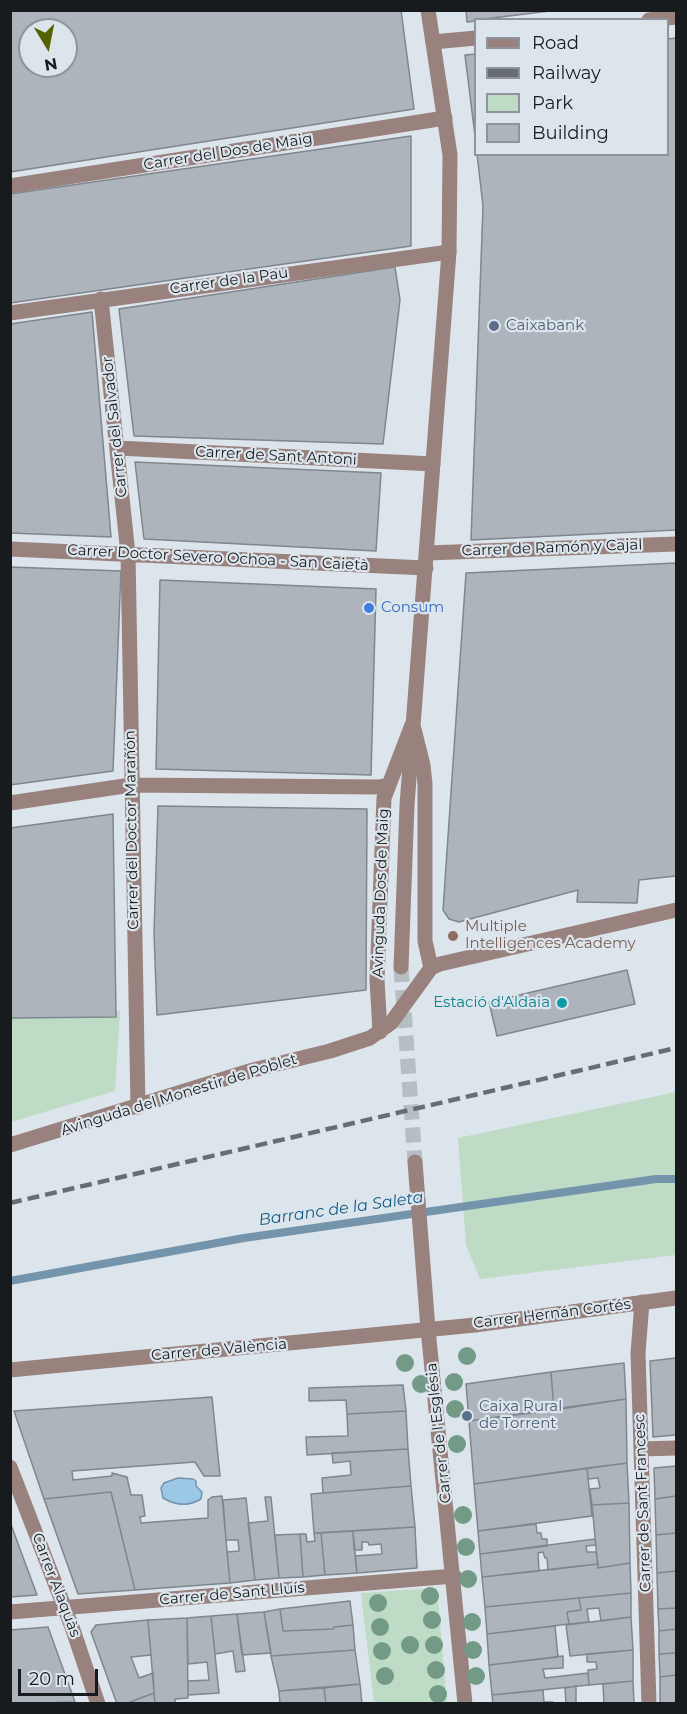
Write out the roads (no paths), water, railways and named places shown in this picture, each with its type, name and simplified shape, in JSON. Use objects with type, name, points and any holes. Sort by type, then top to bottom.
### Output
[{"type":"street","name":"Avinguda Dos de Maig","points":[[401,967],[407,805],[449,252],[450,155],[428,10]]},
{"type":"street","points":[[433,42],[474,38]]},
{"type":"street","name":"Carrer del Dos de Maig","points":[[10,186],[445,118]]},
{"type":"street","name":"Carrer de la Pau","points":[[10,313],[449,252]]},
{"type":"street","name":"Carrer del Salvador","points":[[101,299],[128,554]]},
{"type":"street","name":"Carrer de Sant Antoni","points":[[118,448],[433,464]]},
{"type":"street","name":"Carrer de Ramón y Cajal","points":[[427,561],[676,544]]},
{"type":"street","name":"Carrer Doctor Severo Ochoa - San Caietà","points":[[10,549],[427,561]]},
{"type":"street","name":"Carrer del Doctor Marañón","points":[[128,554],[138,1107]]},
{"type":"street","name":"Avinguda Dos de Maig","points":[[380,1032],[377,969],[384,798],[413,723]]},
{"type":"street","name":"Avinguda Dos de Maig","points":[[413,723],[423,765],[425,933],[431,968]]},
{"type":"street","points":[[10,803],[131,785],[379,788],[388,786]]},
{"type":"street","points":[[380,1032],[399,1013],[431,968],[466,957],[676,910]]},
{"type":"street","name":"Avinguda del Monestir de Poblet","points":[[10,1146],[253,1070],[330,1051],[370,1038],[380,1032]]},
{"type":"street","name":"Carrer de l'Església","points":[[415,1162],[428,1329],[465,1704]]},
{"type":"street","name":"Carrer Hernán Cortés","points":[[428,1329],[475,1325],[676,1298]]},
{"type":"street","name":"Carrer de Sant Francesc","points":[[642,1302],[638,1353],[649,1704]]},
{"type":"street","name":"Carrer de València","points":[[10,1370],[428,1329]]},
{"type":"street","points":[[641,1449],[676,1448]]},
{"type":"street","name":"Carrer Alaquàs","points":[[10,1467],[65,1608],[99,1704]]},
{"type":"street","name":"Carrer de Sant Lluís","points":[[10,1612],[454,1576]]},
{"type":"water","points":[[178,1478],[196,1481],[196,1486],[202,1492],[201,1499],[182,1504],[163,1498],[161,1488],[164,1483]]},
{"type":"waterway","name":"Barranc de la Saleta","points":[[10,1281],[244,1238],[656,1179],[676,1179]]},
{"type":"tunnel","points":[[401,967],[415,1162]]},
{"type":"railway","points":[[10,1203],[676,1048]]},
{"type":"place","name":"Caixabank","points":[[494,326]]},
{"type":"place","name":"Consum","points":[[369,608]]},
{"type":"place","name":"Multiple Intelligences Academy","points":[[453,936]]},
{"type":"place","name":"Estació d'Aldaia","points":[[562,1003]]},
{"type":"place","name":"Caixa Rural de Torrent","points":[[467,1416]]}]
